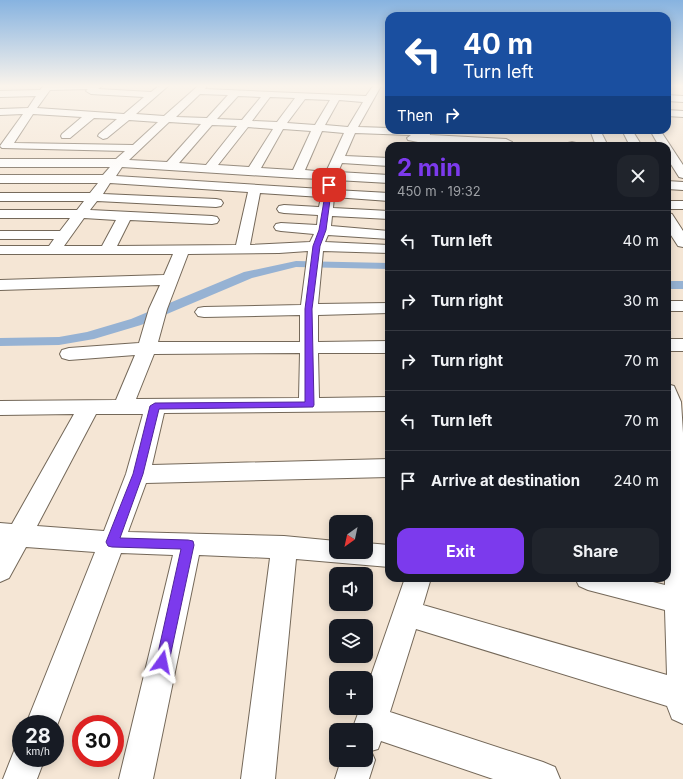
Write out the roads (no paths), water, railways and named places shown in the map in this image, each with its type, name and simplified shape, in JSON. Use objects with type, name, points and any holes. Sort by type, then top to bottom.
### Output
[{"type":"street","points":[[23,122],[6,146],[135,148]]},
{"type":"street","points":[[118,122],[99,136],[118,136]]},
{"type":"street","points":[[54,249],[119,163],[162,122]]},
{"type":"street","points":[[170,166],[208,122]]},
{"type":"street","points":[[233,122],[318,128],[424,142]]},
{"type":"street","points":[[253,171],[281,122]]},
{"type":"street","points":[[297,174],[322,122]]},
{"type":"street","points":[[309,405],[309,309],[315,260],[322,230],[330,176],[355,122]]},
{"type":"street","points":[[210,168],[244,123]]},
{"type":"street","points":[[66,124],[80,124]]},
{"type":"street","points":[[66,136],[80,124]]},
{"type":"street","points":[[349,133],[385,130]]},
{"type":"street","points":[[0,134],[81,136]]},
{"type":"street","points":[[133,136],[148,136]]},
{"type":"street","points":[[341,153],[358,149]]},
{"type":"street","points":[[341,153],[385,161]]},
{"type":"street","points":[[671,155],[683,174]]},
{"type":"street","points":[[0,163],[119,163],[385,179]]},
{"type":"street","points":[[205,250],[220,186],[231,169]]},
{"type":"street","points":[[0,179],[107,179],[385,197]]},
{"type":"street","points":[[671,185],[683,186]]},
{"type":"street","points":[[242,250],[255,188]]},
{"type":"street","points":[[279,249],[286,190]]},
{"type":"street","points":[[0,196],[93,197],[216,203]]},
{"type":"street","points":[[671,205],[683,206]]},
{"type":"street","points":[[284,209],[385,215]]},
{"type":"street","points":[[0,214],[80,214],[125,216],[182,250],[279,249],[315,260],[385,250]]},
{"type":"street","points":[[106,250],[125,216]]},
{"type":"street","points":[[0,250],[106,250],[157,234],[212,220]]},
{"type":"street","points":[[671,224],[683,243]]},
{"type":"street","points":[[281,228],[385,235]]},
{"type":"street","points":[[0,235],[64,236]]},
{"type":"street","points":[[123,406],[182,250]]},
{"type":"street","points":[[0,285],[171,280]]},
{"type":"street","points":[[671,306],[683,306]]},
{"type":"street","points":[[204,312],[385,308]]},
{"type":"street","points":[[671,345],[683,345]]},
{"type":"street","points":[[70,354],[146,348],[385,346]]},
{"type":"street","points":[[671,432],[672,399]]},
{"type":"street","points":[[2,411],[123,406],[385,404]]},
{"type":"street","points":[[45,715],[138,474],[155,406]]},
{"type":"street","points":[[0,570],[9,535],[89,407]]},
{"type":"street","points":[[138,474],[385,468]]},
{"type":"street","points":[[671,477],[681,602],[683,708]]},
{"type":"street","points":[[9,535],[112,542],[284,547],[329,551]]},
{"type":"street","points":[[136,779],[188,545]]},
{"type":"street","points":[[258,779],[284,547]]},
{"type":"street","points":[[373,555],[385,556]]},
{"type":"street","points":[[370,723],[417,582]]},
{"type":"street","points":[[604,582],[681,602]]},
{"type":"street","points":[[407,613],[683,695]]},
{"type":"street","points":[[373,731],[544,779]]},
{"type":"street","points":[[20,779],[25,767]]},
{"type":"street","points":[[352,779],[356,767]]},
{"type":"waterway","points":[[0,342],[59,341],[89,336],[136,322],[248,275],[296,264],[385,266]]},
{"type":"waterway","points":[[671,285],[683,285]]}]
